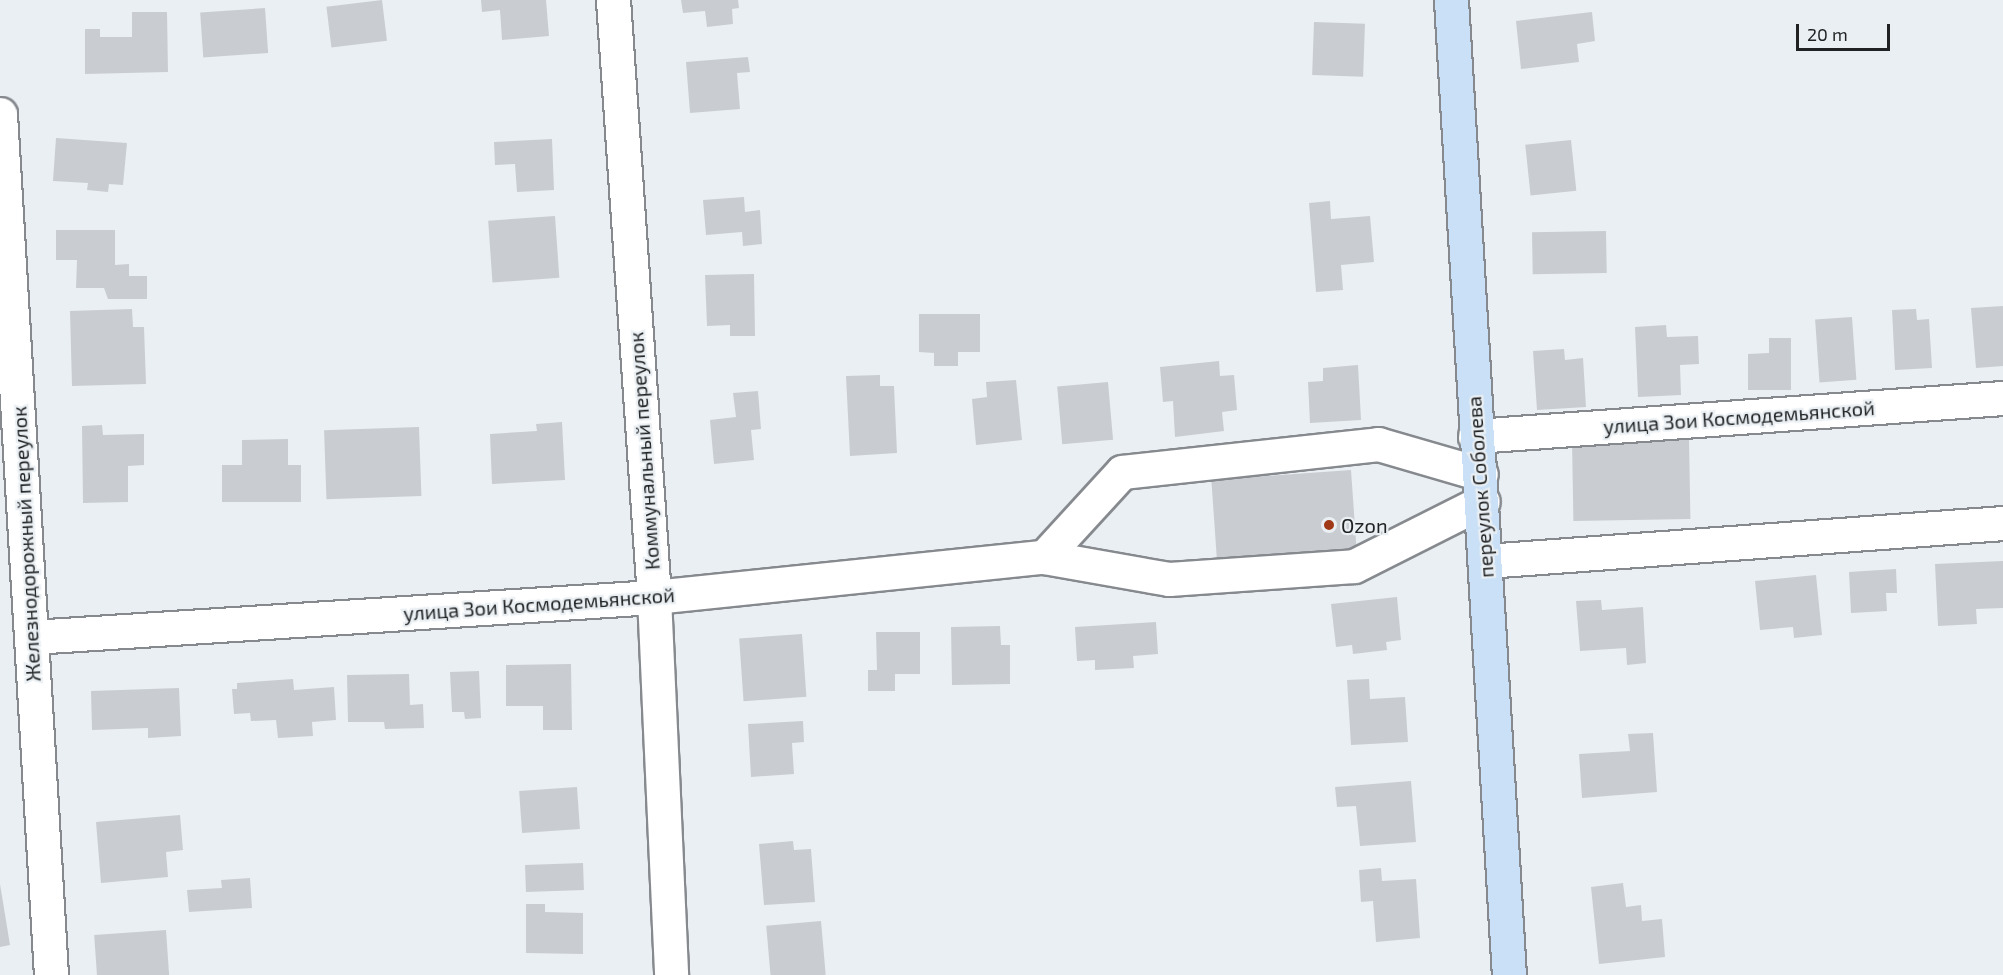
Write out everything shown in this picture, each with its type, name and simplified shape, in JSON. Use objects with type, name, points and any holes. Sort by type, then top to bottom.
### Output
[{"type":"main road","name":"переулок Соболева","points":[[1451,0],[1475,436],[1482,488],[1509,975]]},
{"type":"street","name":"Коммунальный переулок","points":[[613,0],[654,597],[671,975]]},
{"type":"street","name":"Железнодорожный переулок","points":[[0,114],[51,975]]},
{"type":"street","name":"улица Зои Космодемьянской","points":[[1475,436],[2003,398]]},
{"type":"street","points":[[1044,557],[1122,472],[1378,444],[1482,488]]},
{"type":"street","name":"улица Зои Космодемьянской","points":[[32,637],[654,597],[1044,557],[1169,579],[1354,566],[1482,488]]},
{"type":"street","points":[[1486,561],[2003,523]]},
{"type":"building","points":[[382,0],[387,41],[331,48],[326,7]]},
{"type":"building","points":[[481,0],[546,0],[549,36],[502,40],[500,10],[482,12]]},
{"type":"building","points":[[681,0],[738,0],[739,8],[732,9],[733,24],[707,27],[705,11],[683,13]]},
{"type":"building","points":[[265,8],[268,53],[203,57],[200,13]]},
{"type":"building","points":[[132,12],[167,12],[168,72],[85,74],[85,29],[100,29],[100,37],[132,37]]},
{"type":"building","points":[[1592,12],[1595,41],[1577,44],[1579,62],[1521,69],[1516,21]]},
{"type":"building","points":[[1314,22],[1365,24],[1363,77],[1312,75]]},
{"type":"building","points":[[748,57],[750,72],[737,73],[740,109],[690,113],[686,62]]},
{"type":"building","points":[[56,138],[127,143],[123,185],[109,184],[108,192],[87,190],[88,183],[53,181]]},
{"type":"building","points":[[552,139],[554,190],[517,192],[515,164],[495,165],[494,142]]},
{"type":"building","points":[[1571,140],[1576,191],[1531,196],[1525,145]]},
{"type":"building","points":[[744,197],[745,212],[760,210],[762,244],[743,246],[742,232],[706,235],[703,200]]},
{"type":"building","points":[[1330,201],[1331,219],[1370,216],[1374,262],[1341,265],[1343,290],[1316,292],[1309,203]]},
{"type":"building","points":[[555,216],[559,278],[492,283],[488,221]]},
{"type":"building","points":[[56,230],[115,230],[115,265],[129,264],[129,276],[147,276],[147,299],[108,299],[104,288],[76,288],[77,260],[56,260]]},
{"type":"building","points":[[1606,231],[1607,273],[1533,274],[1532,232]]},
{"type":"building","points":[[754,274],[755,336],[730,336],[730,325],[707,326],[705,275]]},
{"type":"building","points":[[2003,306],[2003,366],[1976,368],[1971,308]]},
{"type":"building","points":[[132,309],[133,327],[144,327],[146,384],[72,386],[70,311]]},
{"type":"building","points":[[1916,309],[1917,320],[1929,319],[1932,368],[1895,370],[1892,310]]},
{"type":"building","points":[[919,314],[980,314],[980,352],[958,352],[958,366],[934,366],[934,353],[919,352]]},
{"type":"building","points":[[1852,317],[1856,380],[1819,382],[1815,320]]},
{"type":"building","points":[[1666,325],[1667,337],[1698,336],[1699,364],[1680,365],[1681,395],[1638,397],[1635,327]]},
{"type":"building","points":[[1769,338],[1791,338],[1791,390],[1748,390],[1748,354],[1769,353]]},
{"type":"building","points":[[1564,349],[1565,360],[1583,358],[1586,407],[1537,410],[1533,351]]},
{"type":"building","points":[[1219,361],[1220,376],[1234,375],[1237,410],[1222,412],[1224,431],[1175,437],[1173,401],[1163,402],[1160,367]]},
{"type":"building","points":[[1358,365],[1361,420],[1310,423],[1308,382],[1323,381],[1323,368]]},
{"type":"building","points":[[880,375],[880,386],[894,386],[897,453],[850,456],[846,376]]},
{"type":"building","points":[[1016,380],[1022,440],[976,445],[972,399],[987,397],[986,382]]},
{"type":"building","points":[[1108,382],[1113,440],[1062,444],[1057,386]]},
{"type":"building","points":[[758,391],[761,429],[751,430],[754,460],[714,464],[710,420],[736,417],[733,393]]},
{"type":"building","points":[[562,422],[565,480],[492,484],[490,434],[537,431],[536,424]]},
{"type":"building","points":[[102,425],[103,435],[144,434],[144,465],[128,466],[128,502],[83,503],[82,426]]},
{"type":"building","points":[[419,427],[421,496],[326,499],[324,430]]},
{"type":"building","points":[[288,439],[288,465],[301,465],[301,502],[222,502],[222,465],[242,465],[242,440]]},
{"type":"building","points":[[1689,439],[1690,519],[1573,521],[1572,441]]},
{"type":"building","points":[[1351,470],[1357,550],[1217,560],[1211,480]]},
{"type":"building","points":[[2003,561],[2003,608],[1976,609],[1977,624],[1938,626],[1935,564]]},
{"type":"building","points":[[1896,569],[1897,593],[1886,593],[1887,611],[1851,613],[1849,572]]},
{"type":"building","points":[[1816,575],[1822,635],[1794,638],[1793,627],[1760,630],[1755,581]]},
{"type":"building","points":[[1397,597],[1401,640],[1386,642],[1387,650],[1353,654],[1352,645],[1336,647],[1331,604]]},
{"type":"building","points":[[1601,600],[1602,610],[1643,607],[1646,663],[1627,665],[1626,648],[1580,651],[1576,601]]},
{"type":"building","points":[[1156,622],[1158,654],[1133,656],[1134,668],[1095,670],[1095,660],[1077,661],[1075,627]]},
{"type":"building","points":[[1000,626],[1001,645],[1010,645],[1010,684],[952,685],[951,627]]},
{"type":"building","points":[[876,632],[920,632],[920,674],[895,674],[895,691],[868,691],[868,670],[877,670]]},
{"type":"building","points":[[802,634],[806,697],[744,701],[739,638]]},
{"type":"building","points":[[571,664],[572,730],[543,730],[543,706],[506,706],[506,665]]},
{"type":"building","points":[[479,671],[481,718],[465,719],[464,712],[452,712],[450,672]]},
{"type":"building","points":[[409,674],[410,705],[423,704],[424,728],[385,729],[384,722],[348,722],[347,675]]},
{"type":"building","points":[[293,679],[294,690],[334,687],[336,720],[312,722],[313,736],[278,738],[276,720],[251,721],[250,713],[234,714],[232,689],[237,689],[237,683]]},
{"type":"building","points":[[1369,679],[1370,699],[1405,697],[1408,742],[1351,745],[1347,680]]},
{"type":"building","points":[[179,688],[181,736],[148,738],[148,728],[92,730],[91,691]]},
{"type":"building","points":[[803,721],[804,742],[792,743],[794,774],[751,777],[748,724]]},
{"type":"building","points":[[1653,733],[1657,792],[1582,798],[1579,754],[1630,751],[1628,734]]},
{"type":"building","points":[[1411,781],[1416,842],[1360,846],[1356,806],[1337,807],[1335,787]]},
{"type":"building","points":[[577,787],[580,829],[522,833],[519,791]]},
{"type":"building","points":[[180,815],[183,850],[166,852],[168,877],[101,883],[96,822]]},
{"type":"building","points":[[793,841],[794,850],[811,849],[815,902],[764,905],[759,844]]},
{"type":"building","points":[[583,863],[584,890],[526,892],[525,865]]},
{"type":"building","points":[[1381,868],[1382,881],[1416,879],[1420,938],[1376,942],[1373,901],[1361,902],[1359,870]]},
{"type":"building","points":[[250,878],[252,908],[189,912],[187,890],[222,888],[221,880]]},
{"type":"building","points":[[1623,883],[1626,907],[1641,905],[1642,921],[1662,919],[1665,957],[1599,964],[1591,887]]},
{"type":"building","points":[[0,884],[10,945],[0,947]]},
{"type":"building","points":[[526,904],[545,904],[545,912],[583,913],[583,954],[526,953]]},
{"type":"building","points":[[821,921],[826,975],[771,975],[766,926]]},
{"type":"building","points":[[166,930],[169,975],[97,975],[94,935]]},
{"type":"place","name":"Ozon","points":[[1329,525]]}]
